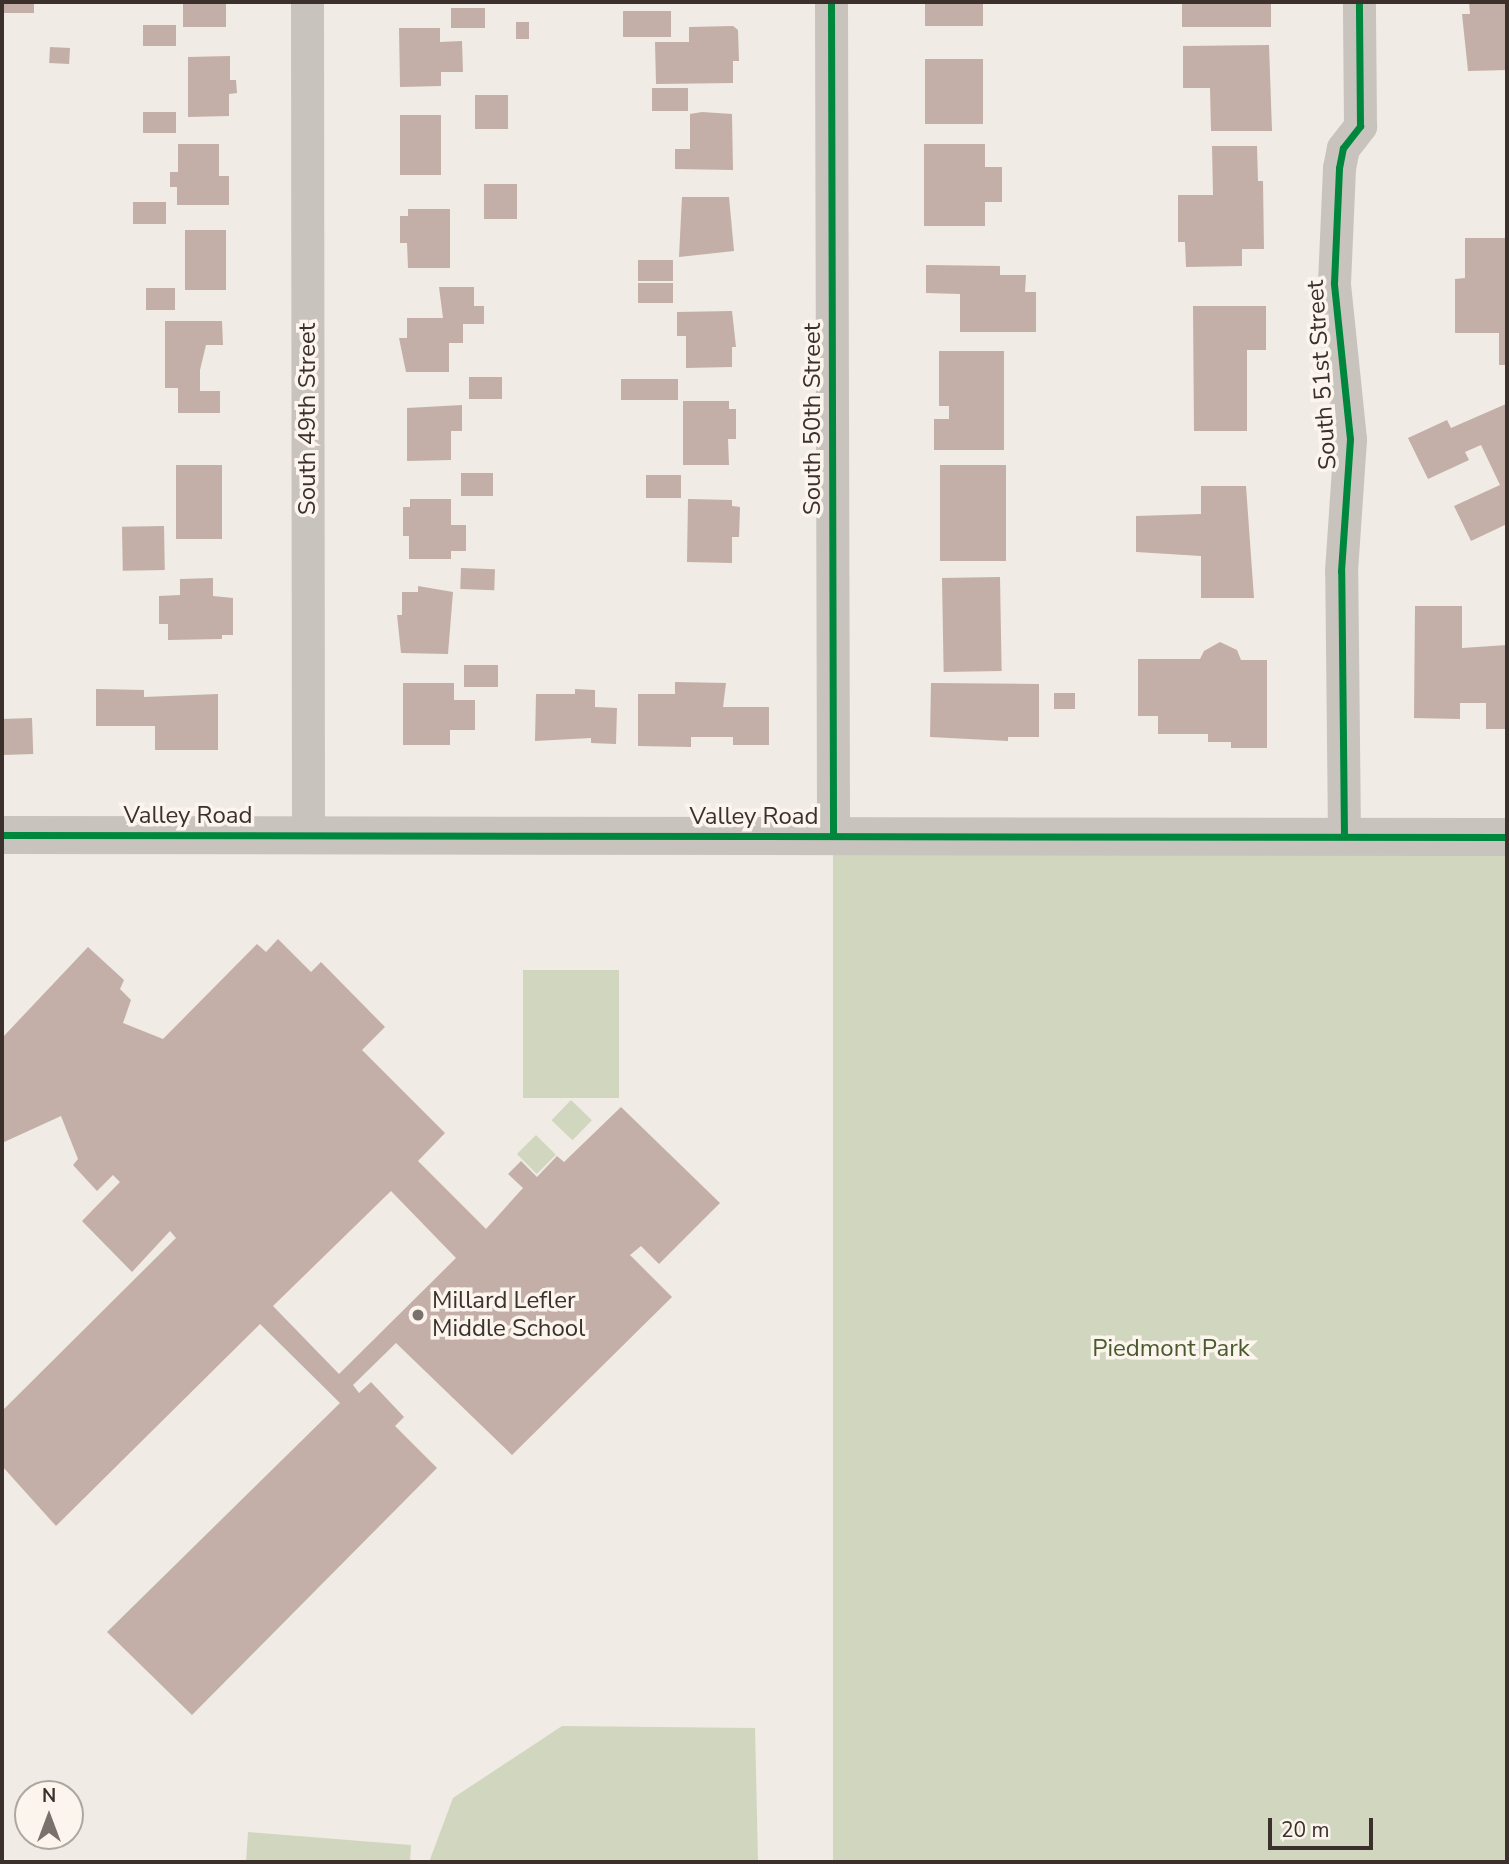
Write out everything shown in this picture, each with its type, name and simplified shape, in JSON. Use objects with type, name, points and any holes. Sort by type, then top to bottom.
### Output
[{"type":"street","name":"South 49th Street","points":[[307,2],[308,836]]},
{"type":"street","name":"South 50th Street","points":[[831,2],[833,836]]},
{"type":"street","name":"South 51st Street","points":[[1344,836],[1341,571],[1350,439],[1334,284],[1339,167],[1343,148],[1360,126],[1359,2]]},
{"type":"street","name":"Valley Road","points":[[2,835],[1507,836]]},
{"type":"green space","name":"Piedmont Park","points":[[833,836],[1507,836],[1507,1862],[833,1862]]},
{"type":"green space","points":[[523,970],[619,970],[619,1098],[523,1098]]},
{"type":"green space","points":[[571,1100],[592,1120],[572,1140],[552,1120]]},
{"type":"green space","points":[[536,1135],[556,1155],[537,1174],[517,1154]]},
{"type":"green space","points":[[562,1726],[755,1728],[758,1862],[429,1862],[453,1798]]},
{"type":"green space","points":[[248,1832],[411,1845],[410,1862],[246,1862]]},
{"type":"building","points":[[2,2],[34,2],[34,13],[2,13]]},
{"type":"building","points":[[183,2],[226,2],[226,27],[183,27]]},
{"type":"building","points":[[925,2],[983,2],[983,26],[925,26]]},
{"type":"building","points":[[1182,2],[1271,2],[1271,27],[1182,27]]},
{"type":"building","points":[[1469,2],[1507,2],[1507,70],[1468,71],[1462,14],[1470,14]]},
{"type":"building","points":[[451,8],[485,8],[485,28],[451,28]]},
{"type":"building","points":[[623,11],[671,11],[671,37],[623,37]]},
{"type":"building","points":[[516,22],[529,22],[529,39],[516,39]]},
{"type":"building","points":[[143,25],[176,25],[176,46],[143,46]]},
{"type":"building","points":[[733,26],[738,30],[739,61],[733,61],[733,83],[656,84],[655,42],[689,42],[689,27]]},
{"type":"building","points":[[399,28],[440,28],[440,42],[462,41],[463,72],[441,72],[441,86],[400,87]]},
{"type":"building","points":[[1269,45],[1272,131],[1211,131],[1210,88],[1183,88],[1183,46]]},
{"type":"building","points":[[50,47],[70,48],[69,64],[49,63]]},
{"type":"building","points":[[230,56],[230,80],[236,80],[237,93],[229,94],[229,116],[188,117],[188,57]]},
{"type":"building","points":[[925,59],[983,59],[983,124],[925,124]]},
{"type":"building","points":[[652,88],[688,88],[688,111],[652,111]]},
{"type":"building","points":[[475,95],[508,95],[508,129],[475,129]]},
{"type":"building","points":[[143,112],[176,112],[176,133],[143,133]]},
{"type":"building","points":[[690,114],[732,114],[733,170],[675,169],[675,149],[690,149]]},
{"type":"building","points":[[400,115],[441,115],[441,175],[400,175]]},
{"type":"building","points":[[178,144],[219,144],[219,176],[229,176],[229,205],[177,205],[177,187],[170,187],[170,172],[178,172]]},
{"type":"building","points":[[924,144],[985,144],[985,167],[1002,167],[1002,202],[985,202],[985,226],[924,226]]},
{"type":"building","points":[[1212,146],[1257,146],[1258,181],[1263,181],[1264,249],[1242,249],[1242,266],[1186,267],[1185,242],[1178,242],[1178,195],[1213,195]]},
{"type":"building","points":[[484,184],[517,184],[517,219],[484,219]]},
{"type":"building","points":[[682,197],[729,197],[734,251],[679,257]]},
{"type":"building","points":[[133,202],[166,202],[166,224],[133,224]]},
{"type":"building","points":[[408,209],[450,209],[450,268],[408,268],[407,243],[400,243],[400,216],[408,216]]},
{"type":"building","points":[[185,230],[226,230],[226,290],[185,290]]},
{"type":"building","points":[[1465,238],[1507,238],[1507,365],[1499,365],[1499,333],[1455,333],[1455,279],[1465,278]]},
{"type":"building","points":[[638,260],[673,260],[673,281],[638,281]]},
{"type":"building","points":[[926,265],[1000,266],[1000,275],[1026,275],[1025,292],[1036,292],[1036,332],[960,332],[960,294],[926,293]]},
{"type":"building","points":[[638,283],[673,283],[673,303],[638,303]]},
{"type":"building","points":[[439,287],[474,287],[474,306],[484,306],[484,324],[463,324],[463,343],[449,343],[449,372],[406,372],[399,338],[407,338],[407,318],[443,318]]},
{"type":"building","points":[[146,288],[175,288],[175,310],[146,310]]},
{"type":"building","points":[[1193,306],[1266,306],[1266,350],[1247,350],[1247,431],[1194,431]]},
{"type":"building","points":[[732,311],[736,347],[732,347],[732,367],[686,368],[686,336],[677,336],[677,312]]},
{"type":"building","points":[[165,321],[222,321],[223,345],[206,345],[200,370],[200,391],[220,391],[220,413],[178,413],[178,388],[165,388]]},
{"type":"building","points":[[939,351],[1004,351],[1004,450],[934,450],[934,419],[949,419],[949,406],[939,406]]},
{"type":"building","points":[[469,377],[502,377],[502,399],[469,399]]},
{"type":"building","points":[[621,379],[678,379],[678,400],[621,400]]},
{"type":"building","points":[[683,401],[729,401],[729,409],[736,409],[736,439],[728,439],[729,465],[683,465]]},
{"type":"building","points":[[1506,404],[1507,524],[1471,541],[1454,506],[1500,485],[1481,445],[1465,452],[1469,460],[1428,479],[1408,438],[1447,420],[1451,428]]},
{"type":"building","points":[[462,405],[462,431],[451,431],[451,460],[407,461],[407,408]]},
{"type":"building","points":[[176,465],[222,465],[222,539],[176,539]]},
{"type":"building","points":[[940,465],[1006,465],[1006,561],[940,561]]},
{"type":"building","points":[[461,473],[493,473],[493,496],[461,496]]},
{"type":"building","points":[[646,475],[681,475],[681,498],[646,498]]},
{"type":"building","points":[[1201,486],[1246,486],[1254,598],[1201,598],[1201,556],[1136,552],[1136,516],[1201,514]]},
{"type":"building","points":[[410,499],[451,499],[451,525],[466,525],[466,551],[451,551],[451,559],[409,559],[409,536],[403,536],[403,507],[410,507]]},
{"type":"building","points":[[688,499],[732,500],[732,506],[740,507],[739,537],[732,537],[732,563],[687,562]]},
{"type":"building","points":[[164,526],[165,570],[123,571],[122,527]]},
{"type":"building","points":[[461,568],[495,569],[494,590],[460,589]]},
{"type":"building","points":[[1000,577],[1002,671],[944,672],[942,578]]},
{"type":"building","points":[[213,578],[213,596],[233,598],[233,635],[222,635],[222,639],[168,640],[168,624],[159,624],[159,596],[180,595],[180,579]]},
{"type":"building","points":[[418,586],[453,592],[448,654],[401,653],[397,615],[402,615],[402,592],[418,592]]},
{"type":"building","points":[[1415,606],[1462,606],[1462,648],[1507,645],[1507,729],[1486,729],[1486,703],[1460,703],[1460,719],[1414,718]]},
{"type":"building","points":[[1220,642],[1237,650],[1241,660],[1267,660],[1267,748],[1231,748],[1231,742],[1208,742],[1208,734],[1158,734],[1158,716],[1138,716],[1138,659],[1200,659],[1204,651]]},
{"type":"building","points":[[464,665],[498,665],[498,687],[464,687]]},
{"type":"building","points":[[675,682],[726,683],[723,707],[769,707],[769,745],[733,745],[733,737],[691,737],[691,747],[638,746],[638,694],[675,694]]},
{"type":"building","points":[[403,683],[454,683],[454,700],[475,700],[475,730],[450,730],[450,745],[403,745]]},
{"type":"building","points":[[931,683],[1039,684],[1039,737],[1008,737],[1008,741],[930,737]]},
{"type":"building","points":[[96,689],[144,690],[144,697],[218,694],[218,750],[155,750],[155,726],[96,726]]},
{"type":"building","points":[[575,689],[595,690],[595,707],[617,708],[616,744],[591,743],[591,738],[535,741],[536,694],[575,694]]},
{"type":"building","points":[[1054,693],[1075,693],[1075,709],[1054,709]]},
{"type":"building","points":[[32,718],[33,754],[3,755],[2,719]]},
{"type":"building","name":"Millard Lefler Middle School","points":[[278,939],[311,972],[321,962],[385,1027],[362,1050],[445,1133],[418,1161],[486,1229],[523,1188],[508,1174],[521,1161],[537,1177],[557,1156],[564,1162],[621,1107],[720,1203],[659,1264],[641,1246],[630,1255],[672,1297],[512,1455],[396,1343],[353,1385],[359,1393],[371,1382],[404,1417],[395,1426],[437,1468],[192,1715],[107,1632],[340,1403],[260,1324],[56,1526],[2,1466],[2,1411],[176,1238],[170,1231],[132,1272],[82,1221],[120,1182],[113,1175],[97,1191],[73,1165],[78,1159],[61,1116],[2,1143],[2,1038],[88,947],[124,980],[120,989],[131,1000],[123,1023],[163,1039],[257,944],[266,952]],"holes":[[[391,1191],[456,1258],[339,1374],[273,1306]]]},
{"type":"cycle path","points":[[831,2],[833,836]]},
{"type":"cycle path","points":[[1344,836],[1341,571],[1350,439],[1334,283],[1339,168],[1343,148],[1360,126],[1359,2]]},
{"type":"cycle path","points":[[2,835],[1507,837]]},
{"type":"place","name":"Millard Lefler Middle School","points":[[418,1315]]}]
